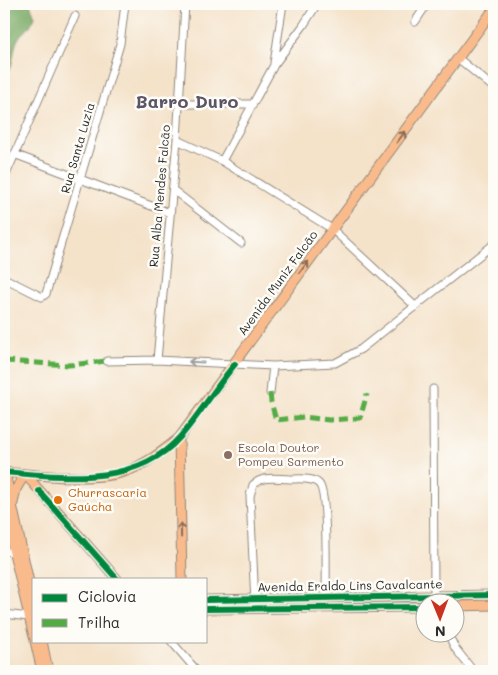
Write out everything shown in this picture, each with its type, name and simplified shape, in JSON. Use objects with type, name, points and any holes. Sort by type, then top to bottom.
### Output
[{"type":"main road","name":"Avenida Muniz Falcão","points":[[4,470],[25,474],[80,476],[122,473],[149,461],[179,438],[235,364],[332,228],[459,59],[494,8]]},
{"type":"main road","points":[[179,438],[182,578]]},
{"type":"main road","points":[[4,470],[8,511],[8,552],[32,629]]},
{"type":"main road","points":[[32,598],[8,511],[16,489],[25,474],[116,578]]},
{"type":"main road","name":"Avenida Eraldo Lins Cavalcante","points":[[466,596],[494,594]]},
{"type":"main road","points":[[476,596],[476,605]]},
{"type":"main road","name":"Avenida Eraldo Lins Cavalcante","points":[[208,600],[255,605],[326,599],[416,597]]},
{"type":"main road","points":[[208,609],[255,605],[416,607]]},
{"type":"main road","points":[[466,606],[494,605]]},
{"type":"main road","points":[[35,642],[42,671]]},
{"type":"main road","points":[[42,642],[48,671]]},
{"type":"street","name":"Rua Santa Luzia","points":[[4,278],[44,296],[82,179],[120,44],[125,4]]},
{"type":"street","name":"Rua Alba Mendes Falcão","points":[[157,360],[177,140],[185,4]]},
{"type":"street","points":[[274,65],[283,4]]},
{"type":"street","points":[[222,161],[251,104],[274,65],[317,4]]},
{"type":"street","points":[[415,22],[427,4]]},
{"type":"street","points":[[4,179],[75,16]]},
{"type":"street","points":[[459,59],[494,88]]},
{"type":"street","points":[[178,104],[251,104]]},
{"type":"street","points":[[177,140],[222,161],[332,228],[416,307]]},
{"type":"street","points":[[14,154],[170,213]]},
{"type":"street","points":[[173,190],[241,243]]},
{"type":"street","points":[[107,361],[157,360],[273,366],[335,363],[361,349],[494,244]]},
{"type":"street","points":[[270,393],[273,366]]},
{"type":"street","points":[[433,389],[434,592]]},
{"type":"street","points":[[255,605],[250,496],[253,485],[265,478],[307,479],[316,482],[322,487],[325,505],[326,599]]},
{"type":"street","points":[[4,614],[29,617]]},
{"type":"street","points":[[172,642],[197,671]]},
{"type":"street","points":[[452,642],[473,671]]},
{"type":"green space","points":[[4,4],[30,4],[35,17],[18,39],[12,64],[4,77]]},
{"type":"green space","points":[[466,599],[473,599],[473,602],[466,602]]},
{"type":"green space","points":[[416,600],[416,604],[257,605],[258,601]]},
{"type":"marked path","points":[[4,361],[69,365],[107,361]]},
{"type":"marked path","points":[[270,393],[276,420],[304,417],[329,420],[360,418],[367,394]]},
{"type":"cycle path","points":[[4,472],[51,476],[98,475],[121,471],[142,464],[162,453],[180,437],[235,364]]},
{"type":"cycle path","points":[[39,491],[116,578]]},
{"type":"cycle path","points":[[208,600],[494,595]]},
{"type":"cycle path","points":[[208,609],[416,607]]},
{"type":"place","name":"Escola Doutor Pompeu Sarmento","points":[[228,455]]},
{"type":"place","name":"Churrascaria Gaúcha","points":[[58,500]]},
{"type":"district","name":"Barro Duro","points":[[187,102]]}]
